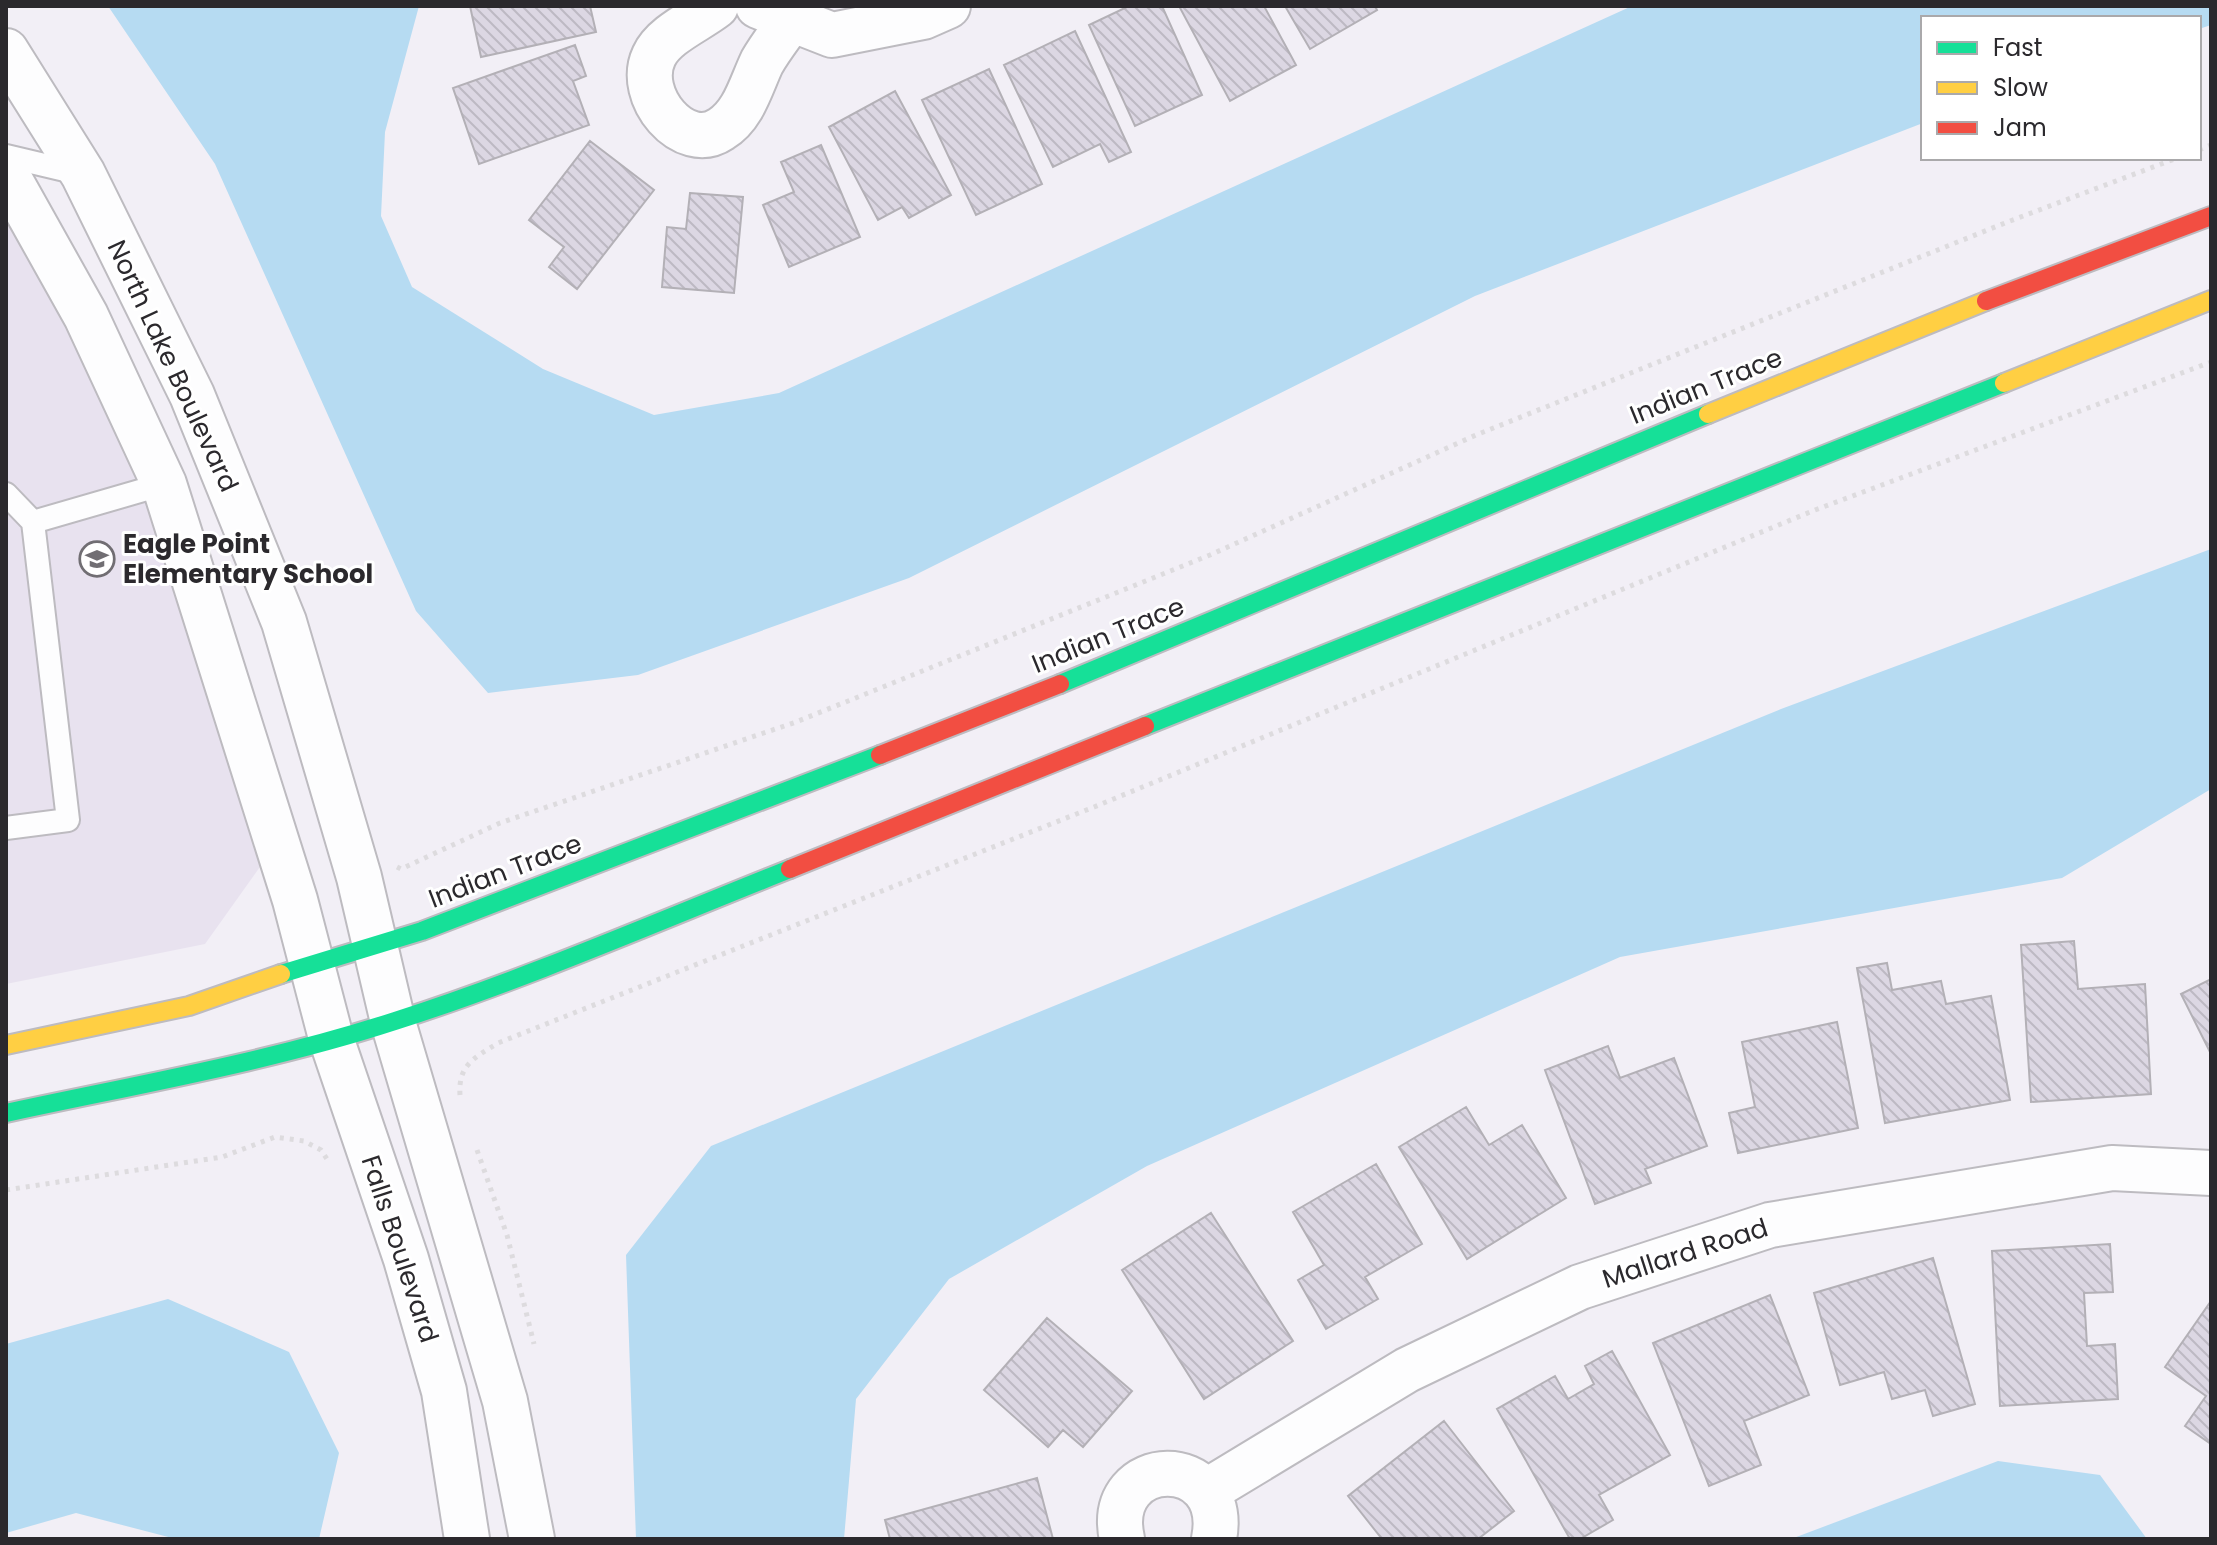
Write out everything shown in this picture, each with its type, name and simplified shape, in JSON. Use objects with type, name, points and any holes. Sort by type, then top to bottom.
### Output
[{"type":"main road","name":"Indian Trace","points":[[6,1045],[189,1006],[313,963],[422,931],[1128,657],[2045,275],[2211,216]]},
{"type":"main road","points":[[6,1113],[393,1022],[521,976],[2211,300]]},
{"type":"street","points":[[716,6],[655,52],[646,77],[656,104],[674,125],[695,135],[721,130],[743,106],[763,59],[774,14],[832,35],[923,17],[948,6]]},
{"type":"street","name":"North Lake Boulevard","points":[[6,51],[83,174],[192,395],[284,622],[359,877],[393,1022]]},
{"type":"street","points":[[6,173],[86,316],[164,484],[313,963]]},
{"type":"street","name":"Falls Boulevard","points":[[313,963],[331,1038],[406,1259],[444,1391],[467,1539]]},
{"type":"street","points":[[393,1022],[505,1401],[532,1539]]},
{"type":"street","name":"Mallard Road","points":[[1207,1491],[1407,1370],[1580,1287],[1770,1225],[2112,1168],[2211,1173]]},
{"type":"street","points":[[1122,1539],[1121,1508],[1138,1483],[1151,1476],[1182,1475],[1207,1491],[1215,1507],[1214,1539]]},
{"type":"lane","points":[[6,156],[83,174]]},
{"type":"lane","points":[[33,522],[164,484]]},
{"type":"lane","points":[[6,494],[33,522],[68,820],[6,828]]},
{"type":"path","points":[[388,860],[401,869],[500,823],[811,716],[1210,555],[1476,435],[2010,221],[2172,160]]},
{"type":"path","points":[[460,1103],[459,1078],[467,1061],[498,1043],[1094,807],[1815,510],[2211,362]]},
{"type":"path","points":[[6,1190],[222,1157],[275,1137],[304,1141],[321,1150],[336,1171]]},
{"type":"path","points":[[476,1147],[507,1235],[535,1349]]},
{"type":"shaded area","name":"Eagle Point Elementary School","points":[[6,173],[86,316],[277,843],[205,944],[6,984]]},
{"type":"water","points":[[108,6],[419,6],[385,132],[381,216],[412,287],[543,369],[654,415],[779,393],[1632,6],[2211,6],[2211,25],[2201,28],[2201,16],[1921,16],[1921,124],[1475,296],[909,578],[638,675],[488,693],[416,611],[215,164]]},
{"type":"water","points":[[2211,549],[2211,789],[2062,878],[1620,957],[1147,1166],[949,1279],[856,1399],[844,1539],[636,1539],[626,1255],[711,1146],[1781,709]]},
{"type":"water","points":[[168,1299],[289,1352],[339,1453],[319,1539],[176,1539],[76,1513],[6,1533],[6,1344]]},
{"type":"water","points":[[1998,1461],[2100,1475],[2147,1539],[1791,1539]]},
{"type":"building","points":[[470,6],[590,6],[596,32],[481,57]]},
{"type":"building","points":[[1129,6],[1162,6],[1202,95],[1135,126],[1089,25]]},
{"type":"building","points":[[1179,6],[1264,6],[1296,65],[1230,101]]},
{"type":"building","points":[[1285,6],[1375,6],[1377,10],[1310,49]]},
{"type":"building","points":[[1075,31],[1131,152],[1109,162],[1100,144],[1053,167],[1004,65]]},
{"type":"building","points":[[575,45],[586,76],[573,81],[589,125],[479,164],[453,88]]},
{"type":"building","points":[[989,69],[1042,184],[976,215],[922,100]]},
{"type":"building","points":[[895,91],[951,195],[909,218],[902,207],[878,220],[829,127]]},
{"type":"building","points":[[590,141],[654,190],[577,289],[549,267],[564,247],[529,220]]},
{"type":"building","points":[[821,145],[860,237],[789,267],[763,205],[794,192],[781,162]]},
{"type":"building","points":[[690,193],[743,197],[734,293],[662,287],[667,227],[686,229]]},
{"type":"building","points":[[2074,941],[2078,989],[2145,984],[2151,1094],[2031,1102],[2021,945]]},
{"type":"building","points":[[1887,963],[1892,990],[1941,981],[1946,1004],[1991,996],[2010,1100],[1885,1123],[1857,968]]},
{"type":"building","points":[[2211,979],[2211,1054],[2181,994]]},
{"type":"building","points":[[1837,1022],[1858,1128],[1738,1153],[1729,1113],[1755,1107],[1742,1042]]},
{"type":"building","points":[[1608,1046],[1620,1078],[1674,1058],[1707,1146],[1645,1169],[1651,1183],[1595,1204],[1545,1070]]},
{"type":"building","points":[[1466,1107],[1489,1145],[1522,1125],[1566,1198],[1467,1259],[1399,1147]]},
{"type":"building","points":[[1376,1164],[1422,1244],[1365,1277],[1378,1299],[1326,1329],[1298,1280],[1324,1265],[1293,1212]]},
{"type":"building","points":[[1211,1213],[1293,1341],[1204,1399],[1122,1270]]},
{"type":"building","points":[[2110,1244],[2113,1292],[2084,1293],[2087,1346],[2115,1344],[2118,1399],[2000,1406],[1992,1251]]},
{"type":"building","points":[[1933,1258],[1975,1404],[1933,1416],[1925,1390],[1892,1399],[1884,1372],[1840,1385],[1814,1293]]},
{"type":"building","points":[[1770,1295],[1809,1395],[1744,1421],[1761,1465],[1709,1486],[1653,1343]]},
{"type":"building","points":[[2211,1301],[2211,1444],[2185,1426],[2206,1396],[2165,1367]]},
{"type":"building","points":[[1047,1318],[1132,1391],[1083,1447],[1063,1430],[1048,1447],[984,1390]]},
{"type":"building","points":[[1612,1351],[1670,1455],[1599,1495],[1613,1520],[1580,1539],[1570,1539],[1497,1409],[1555,1376],[1568,1399],[1594,1384],[1585,1366]]},
{"type":"building","points":[[1444,1421],[1514,1511],[1478,1539],[1382,1539],[1348,1496]]},
{"type":"building","points":[[1037,1478],[1053,1539],[890,1539],[885,1520]]},
{"type":"traffic: fast","points":[[1145,726],[2004,383]]},
{"type":"traffic: fast","points":[[1060,684],[1708,414]]},
{"type":"traffic: fast","points":[[281,974],[422,931],[880,755]]},
{"type":"traffic: fast","points":[[6,1113],[251,1061],[347,1036],[544,968],[790,869]]},
{"type":"traffic: slow","points":[[2004,383],[2211,300]]},
{"type":"traffic: slow","points":[[1708,414],[1986,301]]},
{"type":"traffic: slow","points":[[6,1045],[189,1006],[281,974]]},
{"type":"traffic: jam","points":[[1986,301],[2211,216]]},
{"type":"traffic: jam","points":[[880,755],[1060,684]]},
{"type":"traffic: jam","points":[[790,869],[1145,726]]},
{"type":"place","name":"Eagle Point Elementary School","points":[[97,559]]}]
